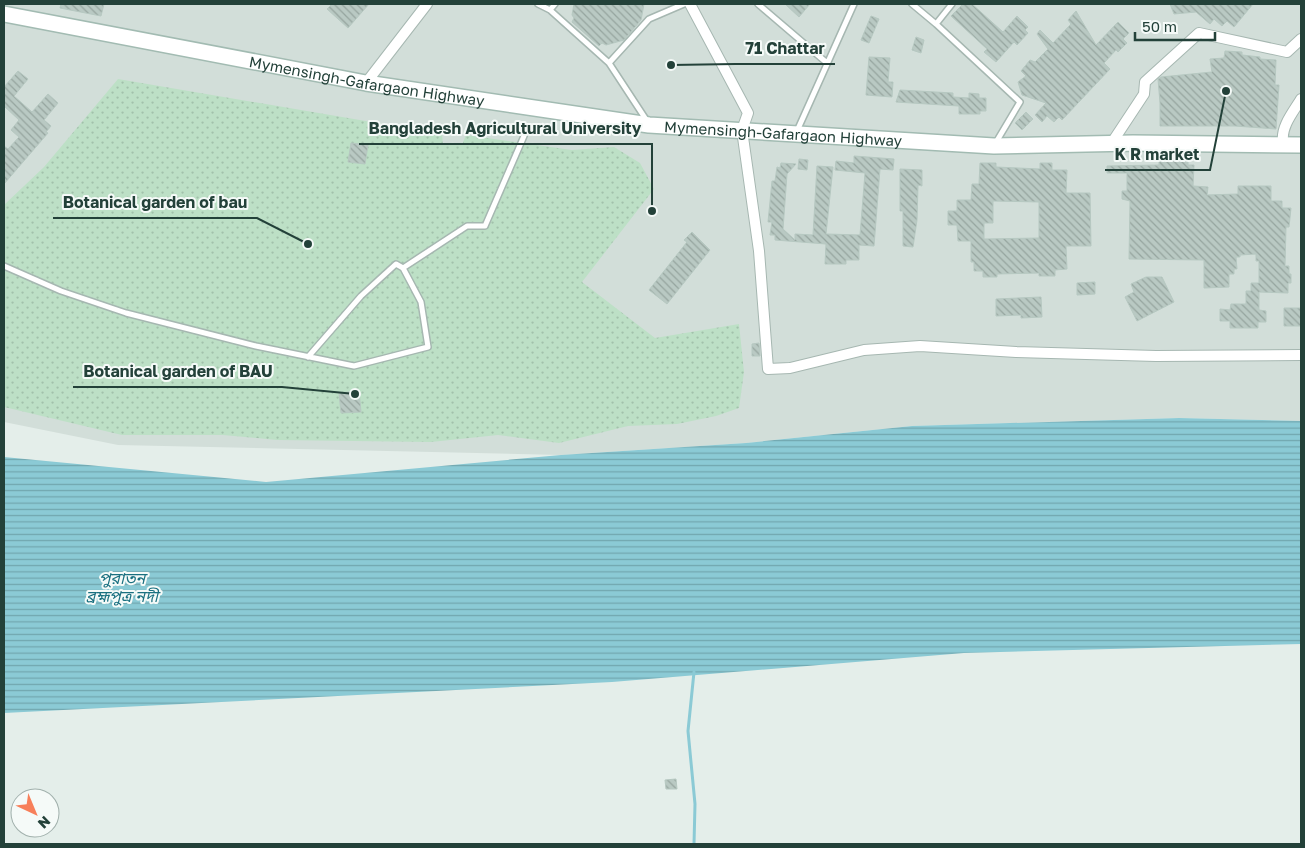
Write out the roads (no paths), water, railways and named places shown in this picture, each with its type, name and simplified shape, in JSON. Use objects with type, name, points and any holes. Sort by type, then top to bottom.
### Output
[{"type":"main road","name":"Mymensingh-Gafargaon Highway","points":[[4,14],[366,83],[649,125],[994,146],[1111,144],[1294,145]]},
{"type":"street","points":[[366,83],[427,4]]},
{"type":"street","points":[[690,4],[748,113],[742,130],[759,251],[768,369],[790,368],[864,350],[920,346],[1016,352],[1156,356],[1301,355]]},
{"type":"street","points":[[1111,144],[1144,94],[1146,82],[1199,33],[1287,52],[1301,39]]},
{"type":"street","points":[[1294,145],[1282,141],[1282,134],[1301,99]]},
{"type":"lane","points":[[538,4],[550,10],[609,63],[649,125]]},
{"type":"lane","points":[[550,10],[555,4]]},
{"type":"lane","points":[[609,63],[649,19],[684,4]]},
{"type":"lane","points":[[758,4],[827,62]]},
{"type":"lane","points":[[796,134],[854,4]]},
{"type":"lane","points":[[912,4],[1020,102],[994,146]]},
{"type":"lane","points":[[936,24],[952,4]]},
{"type":"lane","points":[[403,268],[467,226],[484,226],[524,136]]},
{"type":"lane","points":[[4,266],[61,291],[126,313],[256,346],[308,357],[354,366],[428,347],[422,302],[403,268],[396,264],[361,296],[308,357]]},
{"type":"water","name":"পুরাতন ব্রহ্মপুত্র নদী","points":[[1179,418],[1301,421],[1301,644],[964,653],[612,682],[4,713],[4,457],[266,482],[561,455],[746,443],[912,426]]},
{"type":"waterway","points":[[694,672],[688,731],[695,804],[694,844]]},
{"type":"place","name":"71 Chattar","points":[[671,65]]},
{"type":"place","name":"K R market","points":[[1226,91]]},
{"type":"place","name":"Bangladesh Agricultural University","points":[[652,211]]},
{"type":"place","name":"Botanical garden of bau","points":[[308,244]]},
{"type":"place","name":"Botanical garden of BAU","points":[[355,394]]}]
